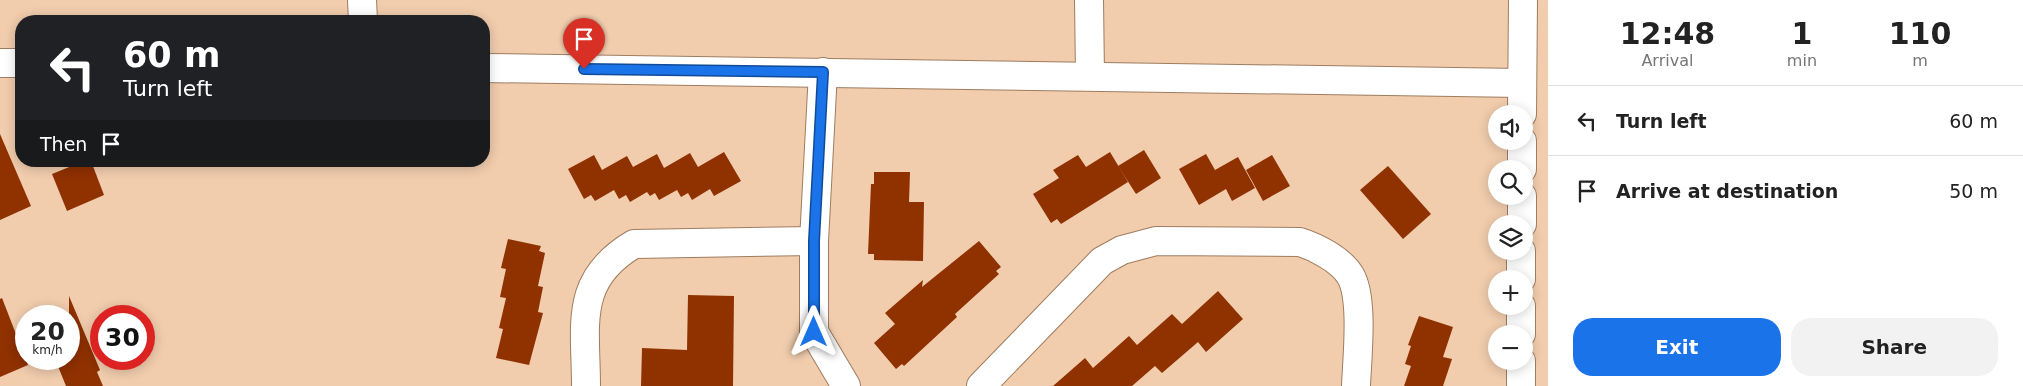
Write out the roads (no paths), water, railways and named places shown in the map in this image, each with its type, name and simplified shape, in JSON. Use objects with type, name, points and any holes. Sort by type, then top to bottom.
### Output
[{"type":"street","points":[[362,0],[363,15]]},
{"type":"street","points":[[1089,0],[1090,76]]},
{"type":"street","points":[[1522,105],[1523,0]]},
{"type":"street","points":[[0,63],[15,63]]},
{"type":"street","points":[[490,68],[1522,83]]},
{"type":"street","points":[[823,72],[814,241],[814,332],[846,386]]},
{"type":"street","points":[[586,386],[586,304],[597,276],[615,256],[634,244],[814,241]]},
{"type":"street","points":[[980,386],[1102,262],[1122,250],[1156,241],[1300,242],[1318,248],[1350,274],[1358,292],[1356,386]]},
{"type":"street","points":[[1521,370],[1521,386]]}]
